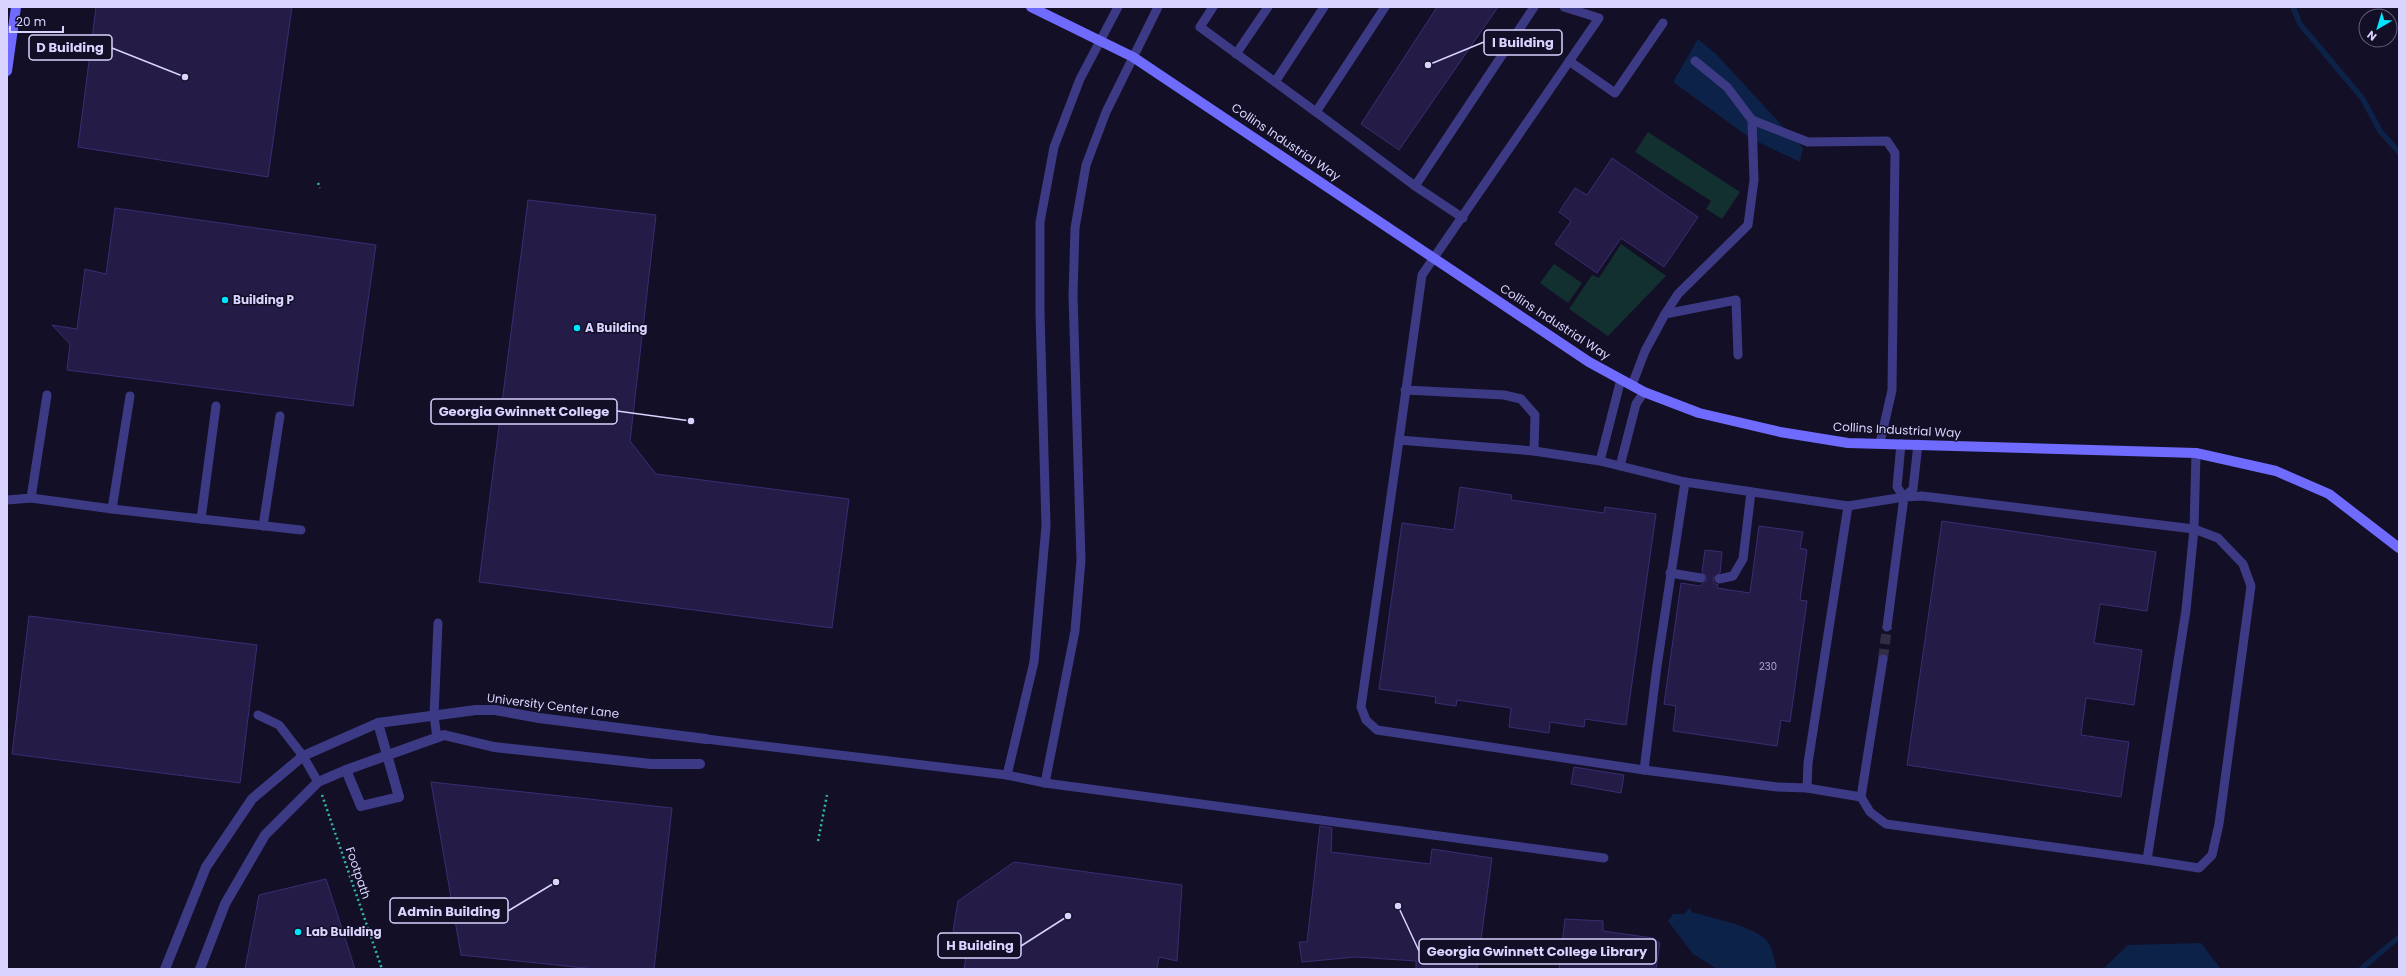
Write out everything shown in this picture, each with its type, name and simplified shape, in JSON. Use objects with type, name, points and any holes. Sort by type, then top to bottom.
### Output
[{"type":"street","points":[[7,71],[16,7]]},
{"type":"street","name":"Collins Industrial Way","points":[[1031,7],[1102,40],[1132,57],[1435,257],[1589,362],[1644,392],[1699,413],[1780,432],[1848,443],[2196,453],[2276,471],[2329,494],[2399,548]]},
{"type":"street","name":"University Center Lane","points":[[165,969],[206,867],[252,799],[303,756],[378,723],[476,710],[494,710],[539,718],[706,739]]},
{"type":"street","points":[[346,770],[361,806],[399,798],[378,723]]},
{"type":"street","points":[[200,969],[225,904],[265,835],[318,782],[346,770],[387,754],[444,735],[494,747],[621,761],[700,764]]},
{"type":"lane","points":[[1007,775],[1034,662],[1046,526],[1040,313],[1040,222],[1054,147],[1080,79],[1102,40],[1118,7]]},
{"type":"lane","points":[[1045,783],[1075,631],[1081,560],[1073,295],[1075,228],[1086,165],[1106,112],[1158,7]]},
{"type":"lane","points":[[1213,7],[1200,27],[1415,186],[1463,218]]},
{"type":"lane","points":[[1236,54],[1268,7]]},
{"type":"lane","points":[[1275,82],[1324,7]]},
{"type":"lane","points":[[1316,112],[1385,7]]},
{"type":"lane","points":[[1415,186],[1534,7]]},
{"type":"lane","points":[[1564,7],[1599,18],[1463,218],[1422,275],[1361,707],[1366,720],[1377,730],[1644,770],[1777,787],[1807,788],[1861,797]]},
{"type":"lane","points":[[1569,61],[1614,93],[1663,23]]},
{"type":"lane","points":[[1695,61],[1727,87],[1752,120],[1808,142],[1887,141],[1896,153],[1892,390],[1880,443]]},
{"type":"lane","points":[[1632,385],[1645,351],[1665,314],[1678,294],[1748,225],[1754,180],[1752,120]]},
{"type":"lane","points":[[1665,314],[1736,300],[1738,355]]},
{"type":"lane","points":[[1600,461],[1621,379]]},
{"type":"lane","points":[[1405,390],[1504,395],[1521,399],[1535,415],[1534,451]]},
{"type":"lane","points":[[1620,466],[1636,404],[1644,392]]},
{"type":"lane","points":[[31,498],[47,395]]},
{"type":"lane","points":[[112,508],[130,396]]},
{"type":"lane","points":[[201,519],[216,406]]},
{"type":"lane","points":[[263,526],[280,416]]},
{"type":"lane","points":[[1399,440],[1534,451],[1600,461],[1685,482],[1848,506],[1904,497],[1922,496],[2194,529],[2218,538],[2243,564],[2251,586],[2219,824],[2212,855],[2200,868],[1886,824],[1870,812],[1861,797],[1883,659]]},
{"type":"lane","points":[[1901,444],[1897,487],[1904,497]]},
{"type":"lane","points":[[1887,627],[1904,497],[1913,489],[1918,444]]},
{"type":"lane","points":[[2147,860],[2186,610],[2194,529],[2196,453]]},
{"type":"lane","points":[[1644,770],[1670,573],[1685,482]]},
{"type":"lane","points":[[1719,579],[1733,576],[1743,559],[1751,492]]},
{"type":"lane","points":[[7,500],[31,498],[300,530]]},
{"type":"lane","points":[[1807,788],[1808,763],[1848,506]]},
{"type":"lane","points":[[1670,573],[1701,578]]},
{"type":"lane","points":[[437,738],[434,716],[438,623]]},
{"type":"lane","points":[[258,715],[279,725],[303,756],[318,782]]},
{"type":"lane","points":[[706,739],[1007,775],[1045,783],[1604,858]]},
{"type":"path","points":[[318,183],[320,188]]},
{"type":"path","name":"Footpath","points":[[318,782],[382,969]]},
{"type":"path","points":[[818,841],[827,795]]},
{"type":"green space","points":[[1648,132],[1740,192],[1722,219],[1706,209],[1711,201],[1635,152]]},
{"type":"green space","points":[[1621,244],[1666,276],[1608,336],[1569,309],[1592,275],[1599,278]]},
{"type":"green space","points":[[1554,264],[1582,283],[1568,303],[1540,283]]},
{"type":"water","points":[[1698,39],[1716,54],[1803,148],[1800,162],[1750,138],[1673,82]]},
{"type":"water","points":[[1690,908],[1692,912],[1744,927],[1762,936],[1770,945],[1777,969],[1717,969],[1693,954],[1668,921],[1673,914],[1684,914]]},
{"type":"water","points":[[2201,943],[2221,969],[2103,969],[2128,945]]},
{"type":"building","points":[[96,7],[292,7],[268,177],[78,147]]},
{"type":"building","points":[[1437,7],[1498,7],[1399,150],[1361,124]]},
{"type":"building","points":[[1612,158],[1698,217],[1664,267],[1621,238],[1597,273],[1555,244],[1571,221],[1559,212],[1575,188],[1587,195]]},
{"type":"building","name":"A Building","points":[[528,200],[656,215],[630,441],[656,474],[849,499],[832,628],[479,582]]},
{"type":"building","name":"Building P","points":[[115,208],[376,245],[353,406],[67,370],[70,344],[52,325],[77,329],[85,269],[106,274]]},
{"type":"building","points":[[1460,487],[1512,495],[1511,500],[1604,513],[1605,507],[1656,514],[1626,725],[1585,719],[1584,727],[1550,722],[1549,733],[1509,727],[1511,708],[1457,700],[1456,706],[1435,703],[1436,697],[1379,689],[1402,523],[1454,530]]},
{"type":"building","points":[[1942,521],[2156,552],[2147,611],[2100,604],[2094,643],[2142,650],[2134,705],[2086,698],[2081,735],[2129,742],[2121,797],[1907,765]]},
{"type":"building","points":[[1759,526],[1803,532],[1800,548],[1807,550],[1800,600],[1807,601],[1790,722],[1781,720],[1777,746],[1673,731],[1676,706],[1664,704],[1681,583],[1700,586],[1706,581],[1706,576],[1702,572],[1705,550],[1722,552],[1720,573],[1713,578],[1714,583],[1718,585],[1717,588],[1750,593]]},
{"type":"building","points":[[29,616],[257,645],[240,783],[12,754]]},
{"type":"building","points":[[1574,767],[1624,775],[1621,793],[1571,784]]},
{"type":"building","points":[[431,782],[672,808],[654,969],[594,969],[461,955]]},
{"type":"building","points":[[1320,826],[1332,828],[1331,852],[1430,864],[1432,849],[1492,858],[1477,969],[1416,969],[1416,961],[1356,957],[1302,962],[1299,942],[1307,942]]},
{"type":"building","points":[[1014,862],[1182,885],[1177,961],[1159,957],[1157,969],[964,969],[969,938],[953,931],[958,901]]},
{"type":"building","name":"Lab Building","points":[[326,879],[355,969],[245,969],[259,895]]},
{"type":"building","points":[[1565,919],[1603,921],[1603,931],[1653,938],[1660,943],[1656,969],[1559,969]]},
{"type":"waterway","points":[[2293,7],[2300,24],[2363,99],[2380,131],[2399,152]]},
{"type":"waterway","points":[[2361,969],[2399,937]]},
{"type":"tunnel","points":[[1883,659],[1887,627]]},
{"type":"place","name":"I Building","points":[[1428,65]]},
{"type":"place","name":"D Building","points":[[185,77]]},
{"type":"place","name":"Building P","points":[[225,300]]},
{"type":"place","name":"A Building","points":[[577,328]]},
{"type":"place","name":"Georgia Gwinnett College","points":[[691,421]]},
{"type":"place","name":"Admin Building","points":[[556,882]]},
{"type":"place","name":"Georgia Gwinnett College Library","points":[[1398,906]]},
{"type":"place","name":"H Building","points":[[1068,916]]},
{"type":"place","name":"Lab Building","points":[[298,932]]}]
